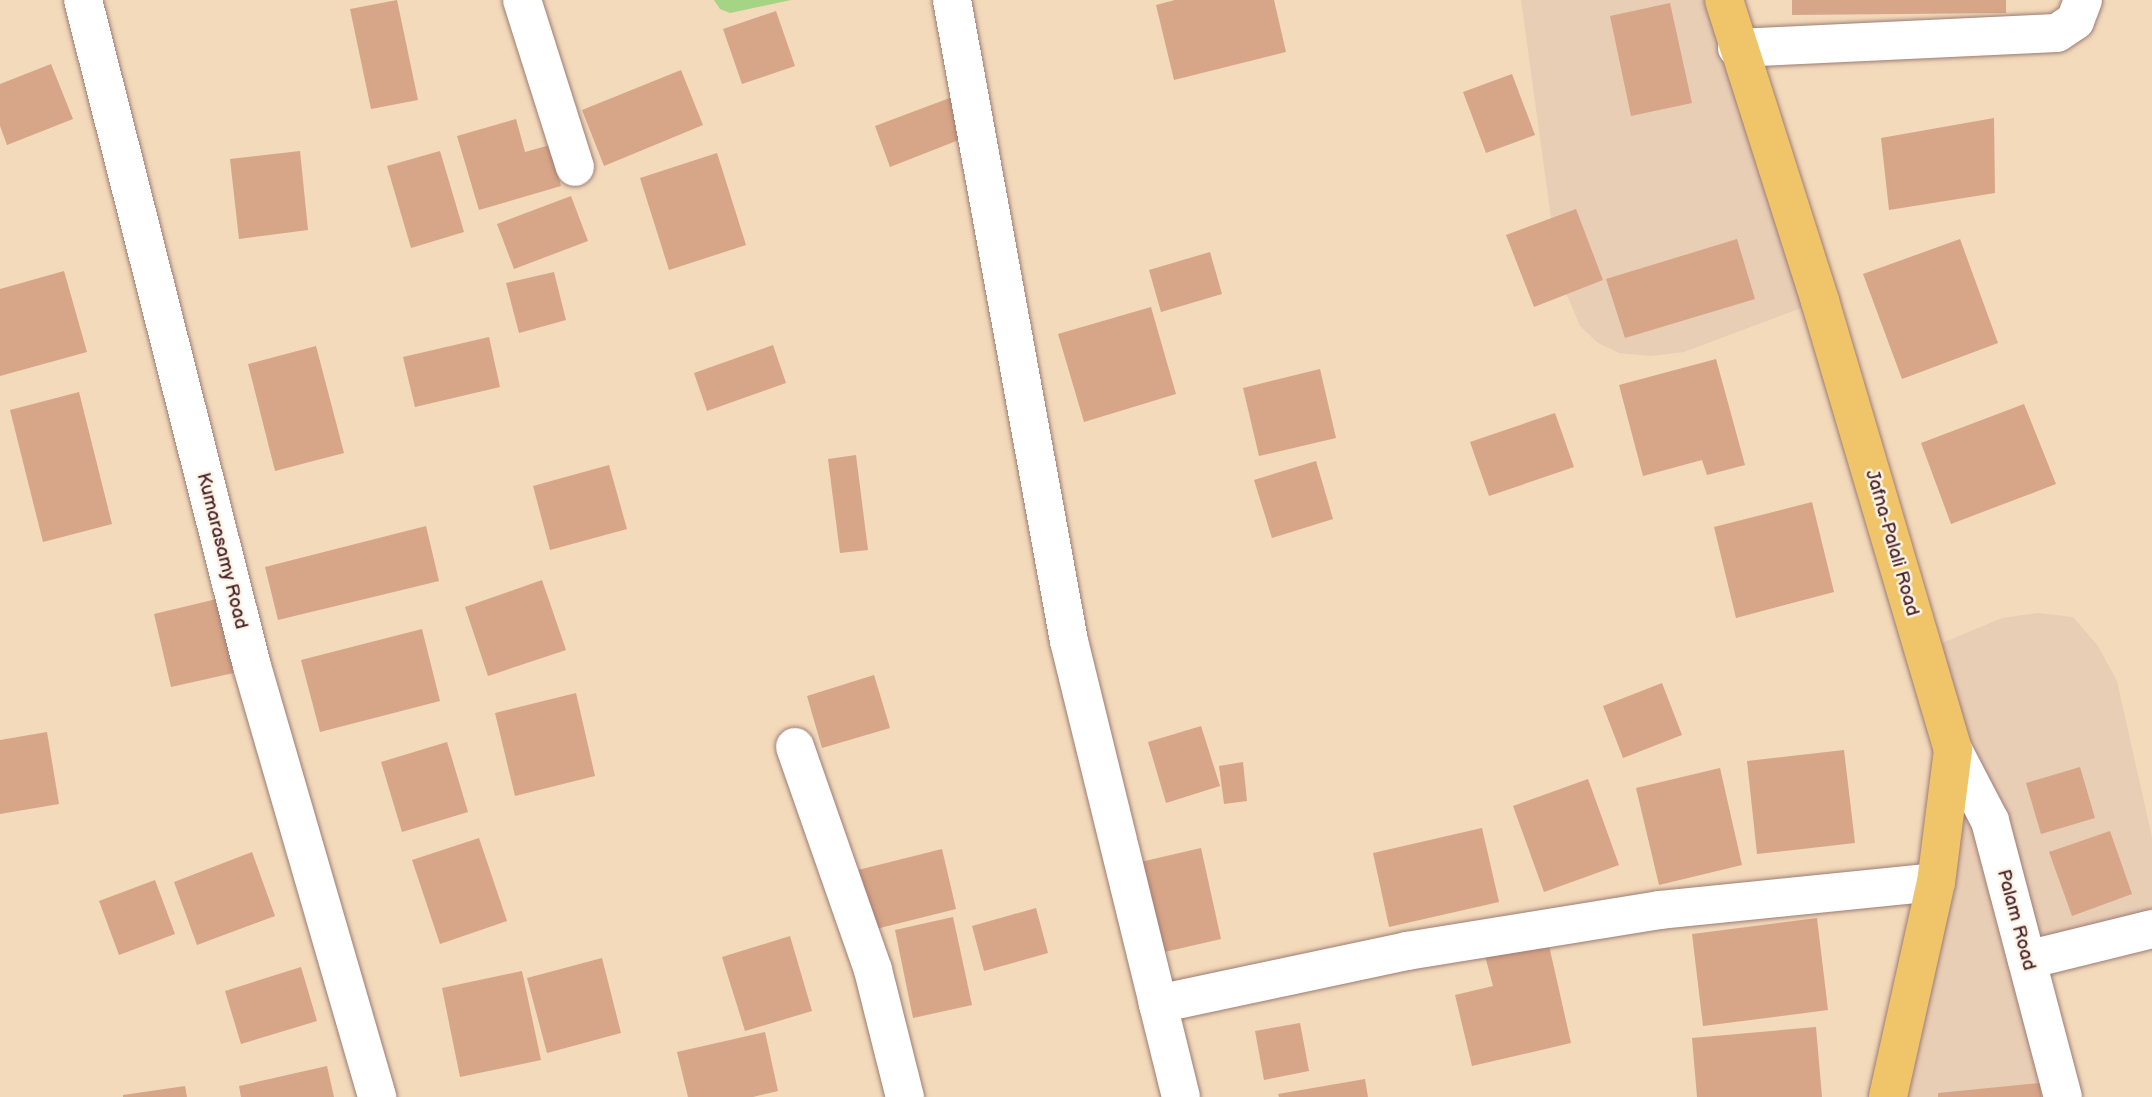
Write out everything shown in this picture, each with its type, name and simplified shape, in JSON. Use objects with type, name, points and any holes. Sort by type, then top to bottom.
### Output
[{"type":"main road","name":"Jafna-Palali Road","points":[[1724,0],[1737,48],[1820,301],[1953,750],[1936,882],[1888,1097]]},
{"type":"street","name":"Kumarasamy Road","points":[[83,0],[252,666],[377,1097]]},
{"type":"street","points":[[522,0],[575,167]]},
{"type":"street","points":[[952,0],[1069,641],[1181,1097]]},
{"type":"street","points":[[1737,48],[2057,33],[2075,21],[2083,0]]},
{"type":"street","points":[[795,747],[873,970],[905,1097]]},
{"type":"street","name":"Palam Road","points":[[1953,750],[1990,821],[2063,1097]]},
{"type":"street","points":[[1158,1004],[1407,951],[1660,910],[1936,882]]},
{"type":"street","points":[[2027,960],[2152,929]]},
{"type":"shaded area","points":[[1521,0],[1729,0],[1820,301],[1684,352],[1651,356],[1619,353],[1598,343],[1580,326],[1559,276]]},
{"type":"shaded area","points":[[2038,613],[2073,617],[2098,646],[2117,681],[2152,837],[2152,929],[2027,960],[2063,1097],[1888,1097],[1953,750],[1923,651],[2002,618]]},
{"type":"green space","points":[[714,0],[791,0],[730,13],[720,9]]},
{"type":"building","points":[[397,0],[418,100],[371,109],[350,9]]},
{"type":"building","points":[[1175,0],[1274,0],[1286,52],[1174,80],[1156,5]]},
{"type":"building","points":[[1792,0],[2006,0],[2006,13],[1792,15]]},
{"type":"building","points":[[1670,3],[1692,103],[1631,116],[1610,16]]},
{"type":"building","points":[[776,11],[795,66],[742,84],[723,29]]},
{"type":"building","points":[[51,64],[73,119],[7,145],[0,126],[0,84]]},
{"type":"building","points":[[681,70],[703,125],[604,166],[582,110]]},
{"type":"building","points":[[1512,74],[1535,135],[1486,153],[1463,92]]},
{"type":"building","points":[[955,96],[969,136],[890,167],[875,126]]},
{"type":"building","points":[[1994,118],[1995,193],[1889,210],[1881,138]]},
{"type":"building","points":[[516,119],[525,152],[550,145],[561,186],[479,210],[457,136]]},
{"type":"building","points":[[300,151],[308,230],[239,239],[230,159]]},
{"type":"building","points":[[440,151],[464,232],[411,248],[387,166]]},
{"type":"building","points":[[717,153],[746,245],[669,270],[640,178]]},
{"type":"building","points":[[571,196],[588,241],[514,269],[497,224]]},
{"type":"building","points":[[1576,209],[1603,280],[1534,307],[1506,235]]},
{"type":"building","points":[[1737,239],[1755,299],[1625,338],[1606,279]]},
{"type":"building","points":[[1960,239],[1998,343],[1902,379],[1863,274]]},
{"type":"building","points":[[1210,252],[1222,294],[1161,312],[1149,270]]},
{"type":"building","points":[[64,271],[87,352],[0,376],[0,289]]},
{"type":"building","points":[[554,272],[566,320],[519,333],[506,283]]},
{"type":"building","points":[[1151,307],[1176,394],[1084,422],[1058,334]]},
{"type":"building","points":[[489,337],[500,387],[415,407],[403,357]]},
{"type":"building","points":[[773,345],[786,383],[707,411],[694,373]]},
{"type":"building","points":[[316,346],[344,453],[275,471],[248,364]]},
{"type":"building","points":[[1716,359],[1745,465],[1707,475],[1702,460],[1643,476],[1619,385]]},
{"type":"building","points":[[1320,369],[1336,438],[1259,456],[1243,388]]},
{"type":"building","points":[[79,392],[112,524],[43,542],[10,410]]},
{"type":"building","points":[[2024,404],[2056,484],[1951,524],[1921,443]]},
{"type":"building","points":[[1555,413],[1574,467],[1489,496],[1470,442]]},
{"type":"building","points":[[856,455],[868,550],[840,553],[828,459]]},
{"type":"building","points":[[1316,461],[1333,519],[1272,538],[1254,480]]},
{"type":"building","points":[[609,465],[627,529],[550,550],[533,486]]},
{"type":"building","points":[[1812,502],[1834,592],[1736,618],[1714,527]]},
{"type":"building","points":[[426,526],[439,581],[278,620],[265,567]]},
{"type":"building","points":[[542,580],[566,650],[488,676],[465,607]]},
{"type":"building","points":[[221,598],[238,672],[171,687],[154,614]]},
{"type":"building","points":[[422,629],[440,701],[320,732],[301,660]]},
{"type":"building","points":[[874,675],[890,728],[822,748],[807,696]]},
{"type":"building","points":[[1662,683],[1682,735],[1623,758],[1603,706]]},
{"type":"building","points":[[576,693],[595,776],[515,796],[495,713]]},
{"type":"building","points":[[1201,726],[1220,786],[1166,803],[1148,742]]},
{"type":"building","points":[[47,732],[59,804],[0,814],[0,740]]},
{"type":"building","points":[[447,742],[468,812],[402,832],[381,762]]},
{"type":"building","points":[[1844,750],[1855,843],[1757,854],[1747,761]]},
{"type":"building","points":[[1243,762],[1247,801],[1224,804],[1219,766]]},
{"type":"building","points":[[2080,767],[2095,818],[2041,834],[2026,783]]},
{"type":"building","points":[[1720,768],[1742,865],[1659,885],[1636,788]]},
{"type":"building","points":[[1588,779],[1619,865],[1544,892],[1513,806]]},
{"type":"building","points":[[1482,828],[1499,902],[1389,927],[1373,853]]},
{"type":"building","points":[[2110,831],[2132,894],[2072,916],[2049,852]]},
{"type":"building","points":[[479,838],[507,921],[440,944],[412,860]]},
{"type":"building","points":[[1201,848],[1221,939],[1156,954],[1136,863]]},
{"type":"building","points":[[942,849],[956,909],[872,930],[858,870]]},
{"type":"building","points":[[252,852],[275,916],[197,945],[174,882]]},
{"type":"building","points":[[155,880],[175,934],[119,955],[99,901]]},
{"type":"building","points":[[1036,908],[1048,953],[984,971],[972,926]]},
{"type":"building","points":[[953,917],[972,1005],[913,1018],[895,930]]},
{"type":"building","points":[[1817,918],[1828,1010],[1703,1026],[1692,934]]},
{"type":"building","points":[[790,936],[812,1011],[745,1031],[722,957]]},
{"type":"building","points":[[1548,941],[1571,1043],[1472,1066],[1455,995],[1493,986],[1485,956]]},
{"type":"building","points":[[602,958],[621,1033],[547,1053],[527,978]]},
{"type":"building","points":[[301,967],[317,1021],[241,1044],[225,991]]},
{"type":"building","points":[[522,971],[541,1060],[460,1077],[442,988]]},
{"type":"building","points":[[1300,1023],[1309,1071],[1264,1080],[1255,1031]]},
{"type":"building","points":[[1816,1027],[1822,1097],[1697,1097],[1692,1038]]},
{"type":"building","points":[[765,1032],[778,1091],[753,1097],[688,1097],[677,1052]]},
{"type":"building","points":[[327,1066],[334,1097],[241,1097],[239,1086]]},
{"type":"building","points":[[1365,1079],[1368,1097],[1279,1097],[1278,1094]]},
{"type":"building","points":[[2040,1083],[2041,1097],[1938,1097],[1938,1093]]},
{"type":"building","points":[[185,1086],[187,1097],[123,1097],[123,1095]]}]
